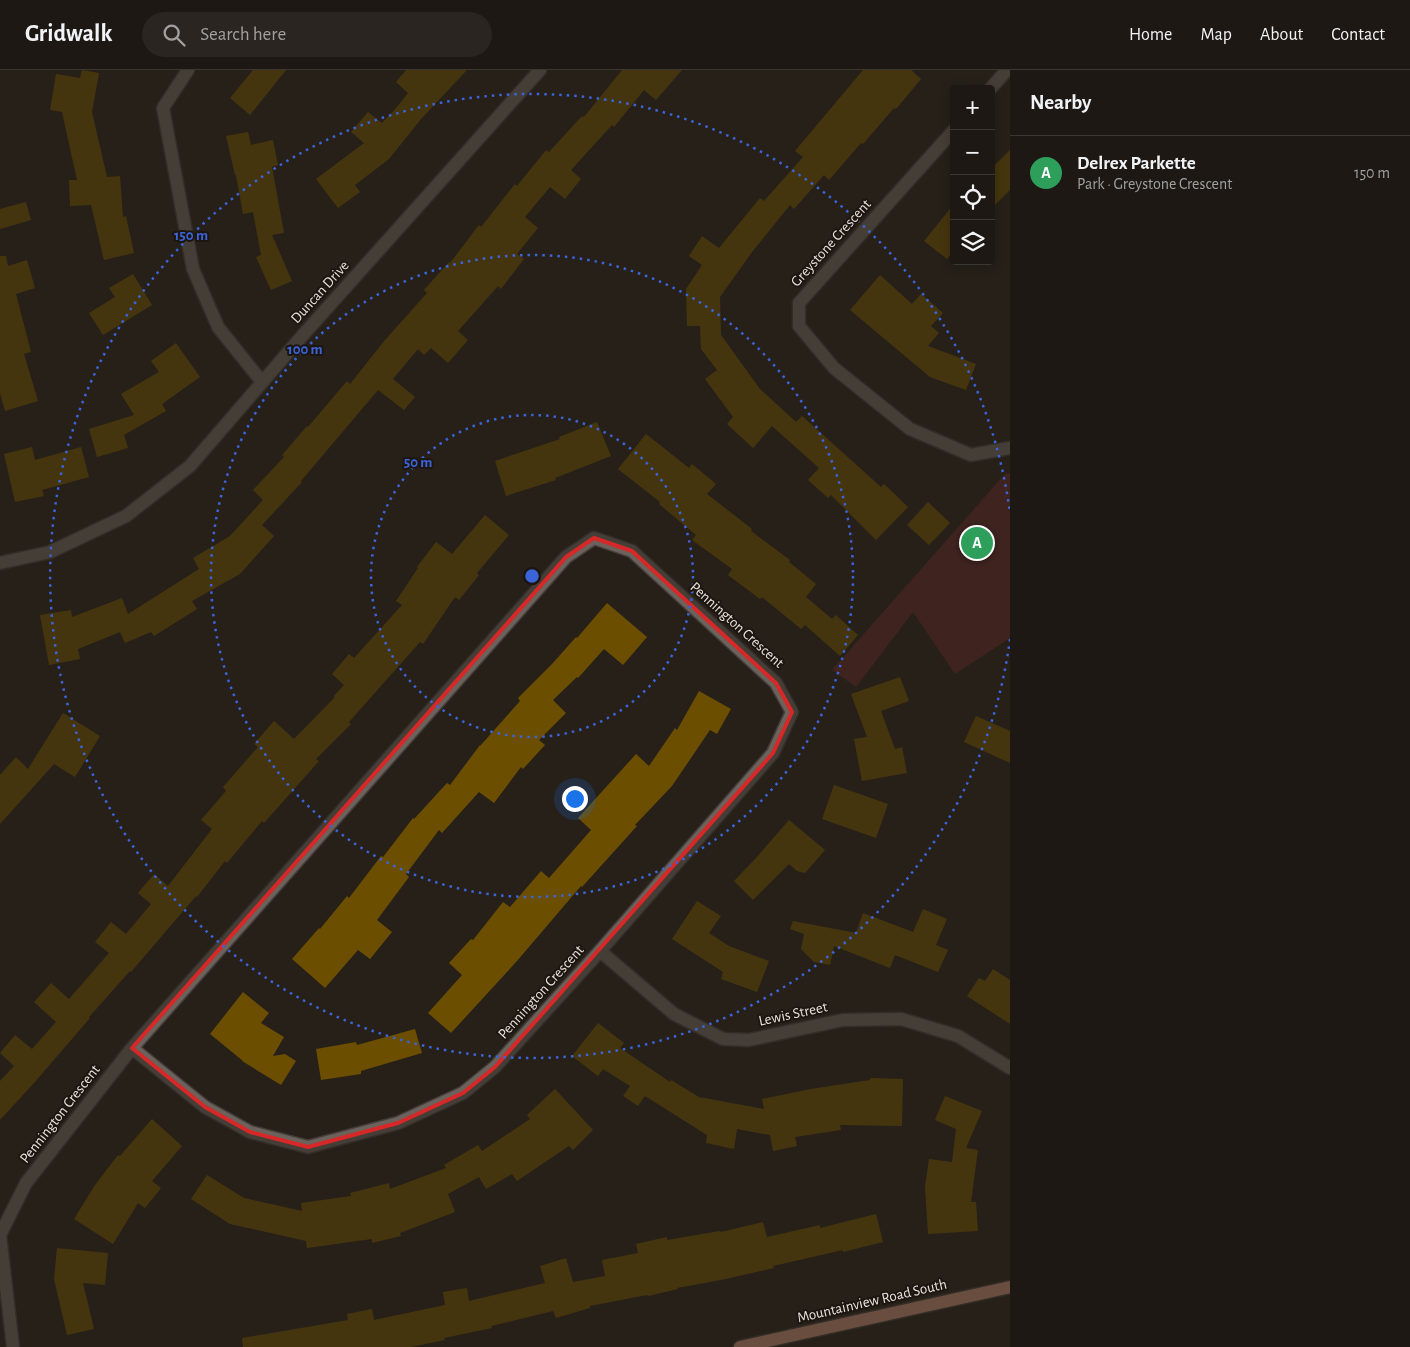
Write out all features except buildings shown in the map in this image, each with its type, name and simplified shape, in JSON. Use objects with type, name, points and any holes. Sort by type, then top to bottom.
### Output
[{"type":"main road","name":"Mountainview Road South","points":[[740,1347],[1010,1287]]},
{"type":"street","points":[[188,70],[164,108],[194,269],[218,327],[262,382]]},
{"type":"street","name":"Duncan Drive","points":[[0,563],[50,552],[126,516],[190,466],[262,382],[540,70]]},
{"type":"street","points":[[994,85],[1007,70]]},
{"type":"street","name":"Greystone Crescent","points":[[950,134],[799,303],[799,326],[834,368],[910,430],[971,455],[1010,448]]},
{"type":"street","name":"Pennington Crescent","points":[[13,1347],[0,1235],[26,1183],[132,1048],[566,556],[594,538],[632,551],[776,683],[792,712],[773,753],[600,951],[495,1067],[463,1093],[398,1123],[308,1146],[250,1132],[205,1107],[132,1048]]},
{"type":"street","name":"Lewis Street","points":[[600,951],[674,1014],[723,1038],[749,1040],[843,1020],[901,1019],[958,1036],[1010,1068]]},
{"type":"highlighted area","points":[[594,538],[632,551],[776,683],[792,712],[773,753],[495,1067],[463,1093],[398,1123],[308,1147],[250,1132],[205,1107],[132,1048],[566,557]]},
{"type":"shaded area","points":[[1010,473],[1010,638],[955,674],[913,612],[856,687],[832,670],[1005,474]]},
{"type":"place","name":"Delrex Parkette","points":[[977,543]]}]
